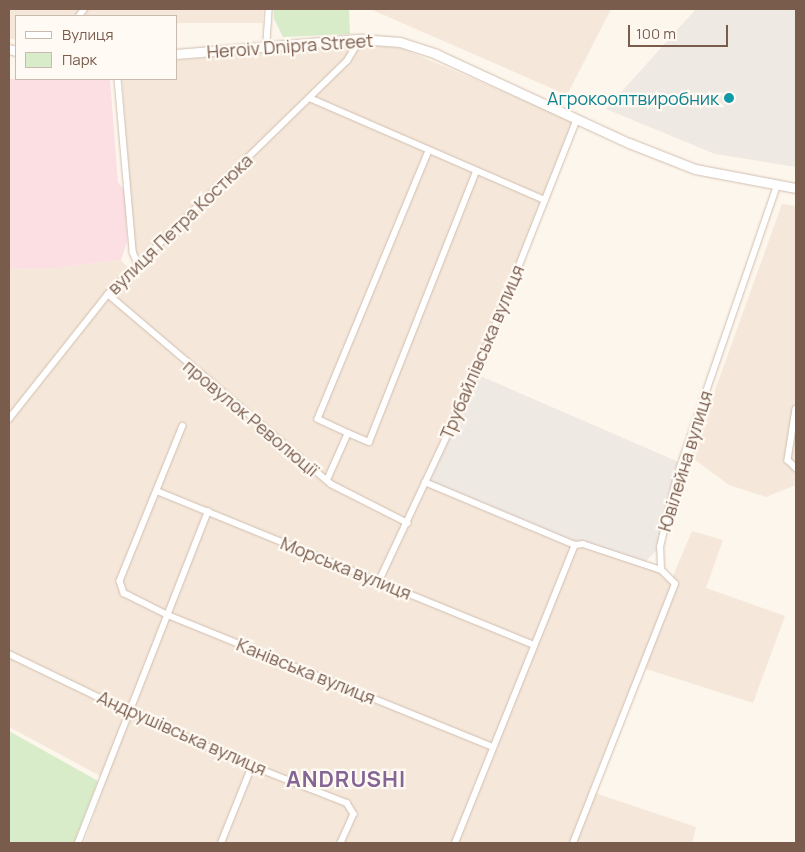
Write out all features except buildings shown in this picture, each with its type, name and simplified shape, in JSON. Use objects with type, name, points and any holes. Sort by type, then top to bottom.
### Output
[{"type":"main road","name":"Heroiv Dnipra Street","points":[[178,54],[360,39],[400,42],[436,54],[577,119],[695,169],[777,186],[796,188]]},
{"type":"street","points":[[266,48],[269,9]]},
{"type":"street","name":"вулиця Петра Костюка","points":[[10,416],[108,294],[347,61],[360,39]]},
{"type":"street","points":[[118,80],[133,252],[138,264]]},
{"type":"street","points":[[310,98],[476,172],[545,200]]},
{"type":"street","name":"Трубайлівська вулиця","points":[[379,581],[476,374],[577,119]]},
{"type":"street","points":[[429,151],[318,419],[348,433],[370,442],[476,172]]},
{"type":"street","name":"Ювілейна вулиця","points":[[661,570],[660,547],[677,476],[777,186]]},
{"type":"street","name":"провулок Революції","points":[[108,294],[326,480],[408,522]]},
{"type":"street","points":[[796,409],[788,460],[796,468]]},
{"type":"street","points":[[157,491],[183,426]]},
{"type":"street","points":[[326,480],[348,433]]},
{"type":"street","points":[[425,482],[575,545],[583,544],[661,570],[675,584],[573,843]]},
{"type":"street","name":"Морська вулиця","points":[[157,491],[534,645]]},
{"type":"street","name":"Канівська вулиця","points":[[157,491],[120,581],[122,591],[168,615],[492,747]]},
{"type":"street","points":[[78,843],[208,512]]},
{"type":"street","points":[[455,843],[492,747],[575,545]]},
{"type":"street","name":"Андрушівська вулиця","points":[[9,654],[129,712],[252,766],[347,803],[353,811],[340,843]]},
{"type":"street","points":[[221,843],[252,766]]},
{"type":"shaded area","points":[[9,9],[263,9],[263,23],[178,23],[178,15],[15,15],[15,40],[9,38]]},
{"type":"shaded area","points":[[370,9],[611,9],[567,95]]},
{"type":"shaded area","points":[[696,9],[796,9],[796,167],[715,154],[606,109]]},
{"type":"shaded area","points":[[371,45],[401,48],[573,121],[473,372],[422,483],[572,547],[583,546],[658,572],[670,583],[692,531],[723,540],[706,588],[785,616],[753,703],[640,667],[589,791],[696,827],[692,843],[84,843],[106,779],[9,727],[9,269],[59,268],[121,260],[132,272],[140,264],[135,254],[122,80],[178,80],[178,60]]},
{"type":"shaded area","points":[[9,79],[110,80],[118,182],[125,191],[127,242],[121,260],[59,268],[9,269]]},
{"type":"shaded area","points":[[782,204],[796,206],[796,485],[766,497],[729,485],[691,457]]},
{"type":"shaded area","points":[[476,374],[681,463],[660,547],[643,564],[583,544],[575,545],[425,482]]},
{"type":"green space","points":[[274,9],[349,9],[350,34],[283,37],[274,19]]},
{"type":"green space","points":[[9,731],[98,781],[74,843],[9,843]]},
{"type":"place","name":"Агрокооптвиробник","points":[[729,98]]},
{"type":"district","name":"ANDRUSHI","points":[[346,780]]}]
